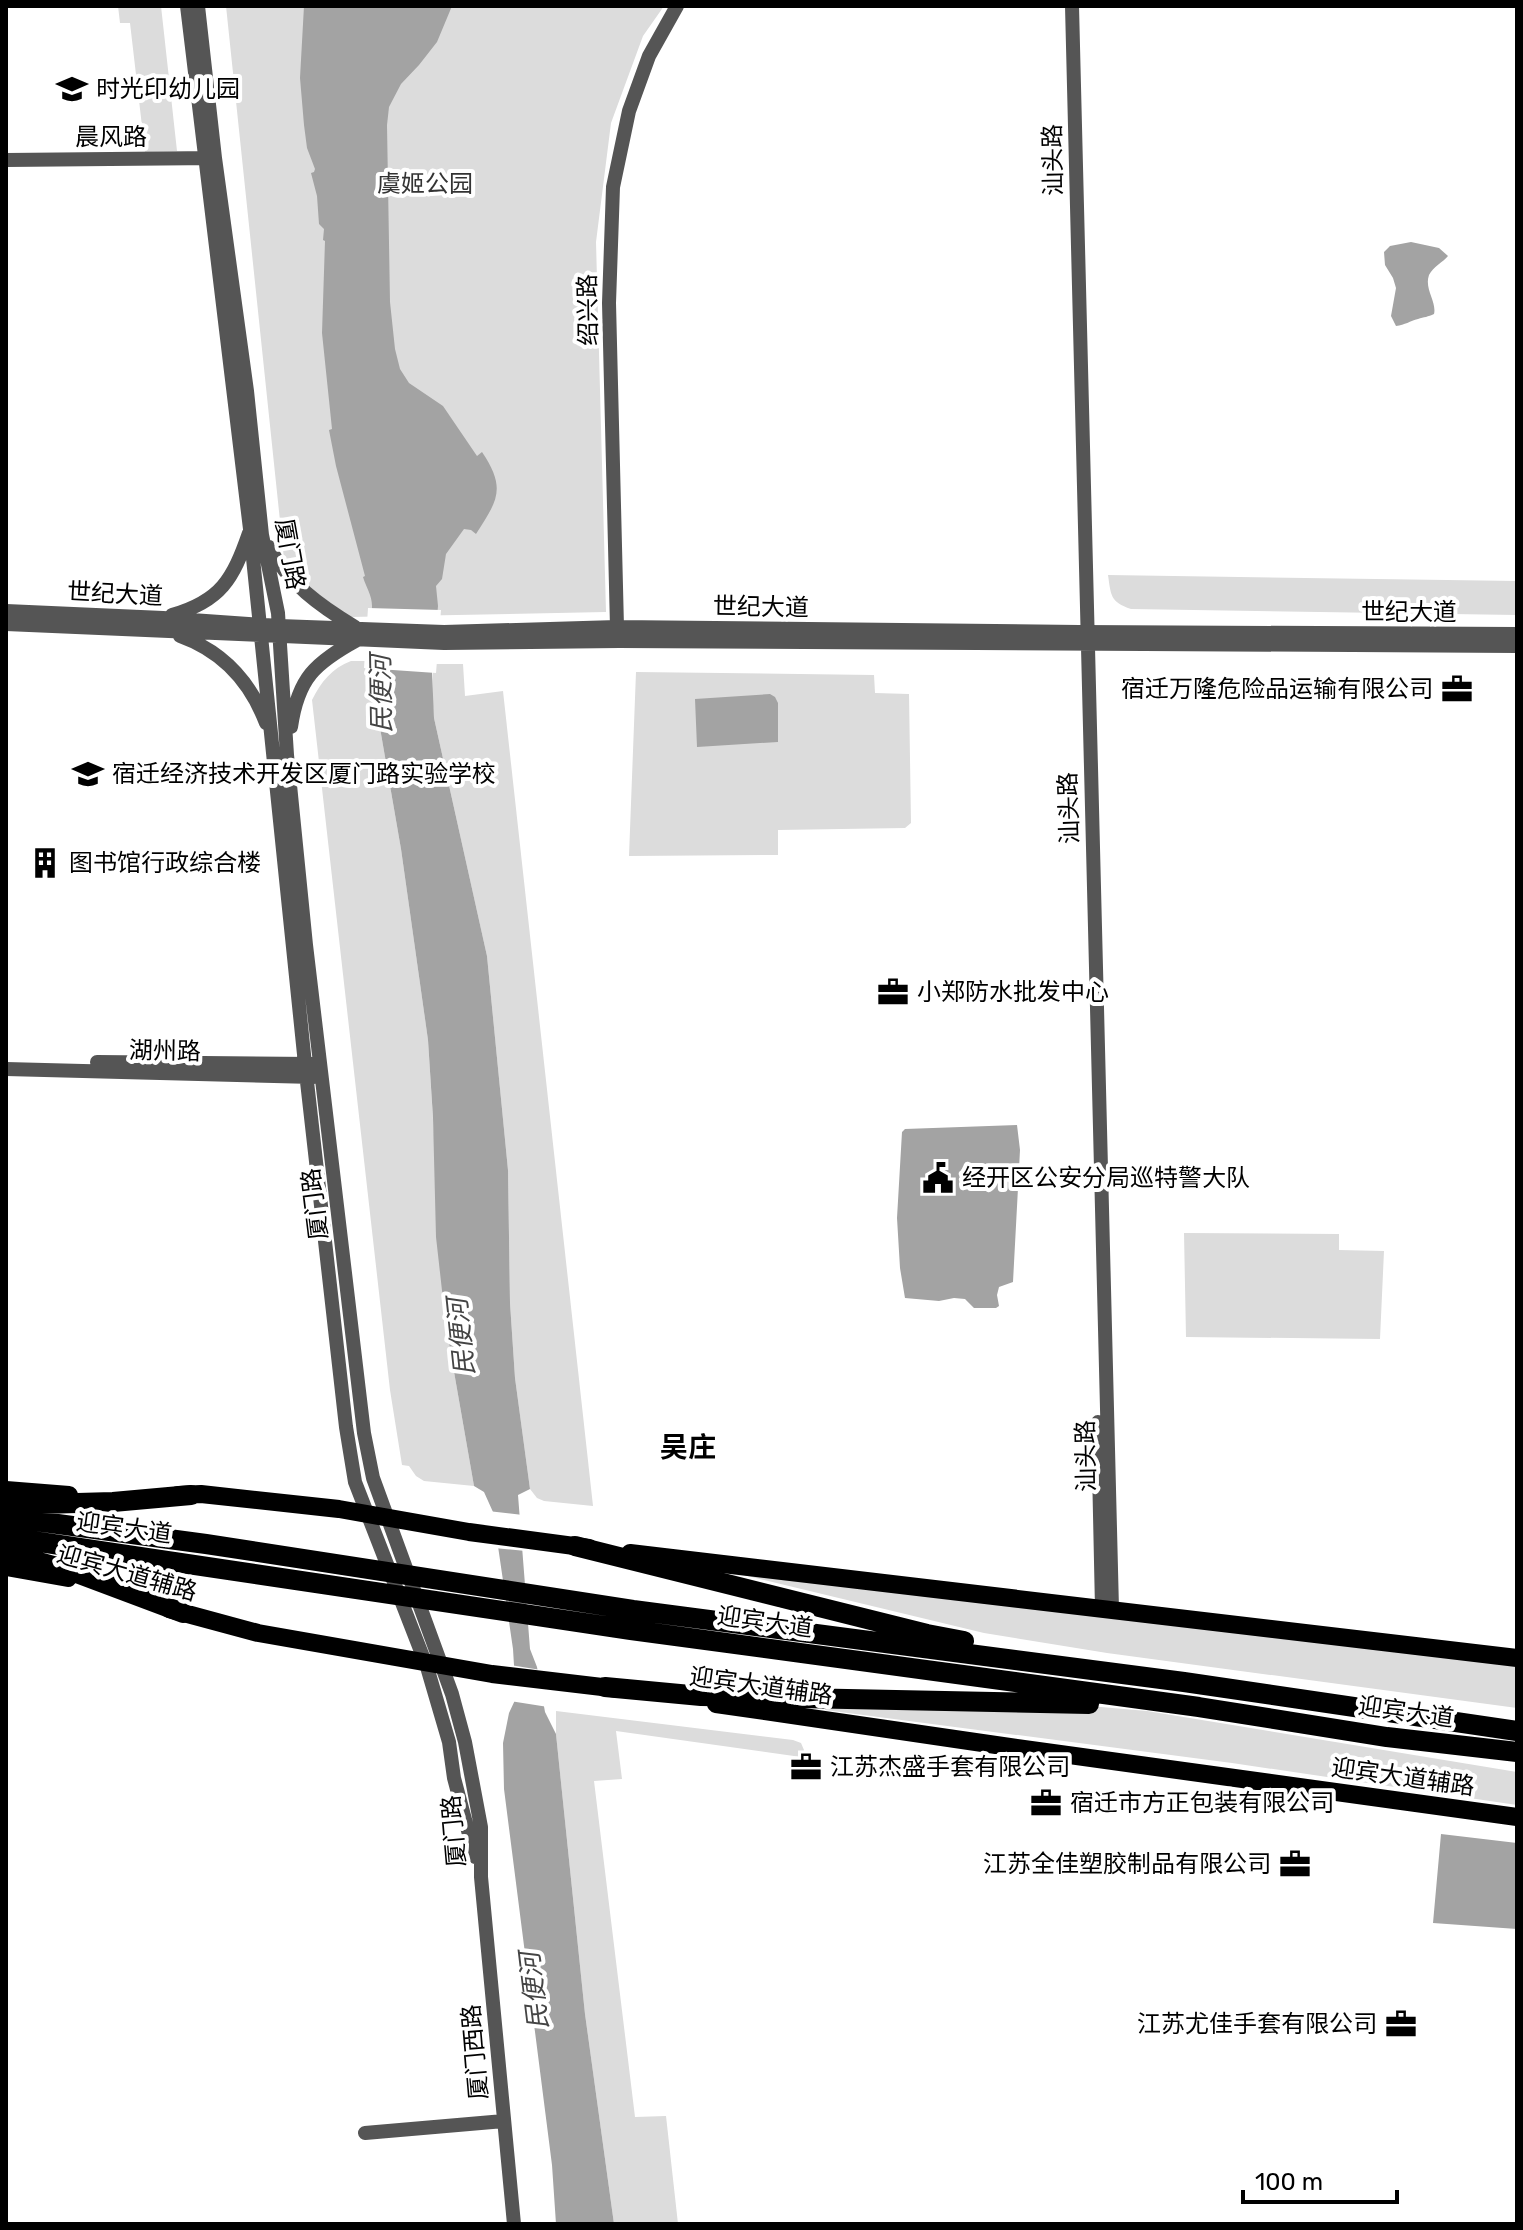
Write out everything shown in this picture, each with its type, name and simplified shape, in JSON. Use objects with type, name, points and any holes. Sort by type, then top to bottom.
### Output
[{"type":"highway","points":[[6,1505],[113,1502],[191,1495]]},
{"type":"highway","name":"迎宾大道","points":[[6,1517],[206,1544],[632,1620],[1387,1737],[1517,1752]]},
{"type":"highway","name":"迎宾大道","points":[[6,1537],[202,1566],[632,1620],[1184,1682],[1517,1731]]},
{"type":"highway","points":[[575,1546],[927,1634],[1184,1682]]},
{"type":"highway","points":[[6,1553],[71,1571],[183,1613]]},
{"type":"highway","points":[[605,1687],[701,1696],[1199,1707]]},
{"type":"highway","points":[[1404,1715],[1517,1725]]},
{"type":"highway","points":[[1387,1737],[1517,1763]]},
{"type":"main road","points":[[6,1490],[103,1498],[191,1495],[339,1509],[542,1542],[1517,1658]]},
{"type":"main road","name":"迎宾大道辅路","points":[[6,1567],[74,1580],[258,1633],[492,1674],[605,1687],[1517,1817]]},
{"type":"street","name":"厦门路","points":[[187,6],[210,158],[256,532],[261,630],[346,1427],[355,1482],[434,1663]]},
{"type":"street","name":"厦门路","points":[[198,6],[210,158]]},
{"type":"street","name":"绍兴路","points":[[617,627],[609,303],[613,187],[629,111],[649,56],[677,6]]},
{"type":"street","name":"汕头路","points":[[1064,6],[1107,1608]]},
{"type":"street","name":"汕头路","points":[[1072,6],[1083,639]]},
{"type":"street","name":"晨风路","points":[[6,160],[210,158]]},
{"type":"street","name":"厦门路","points":[[256,532],[279,631],[287,755],[306,945],[364,1433],[373,1478],[434,1663],[454,1778],[481,1877]]},
{"type":"street","points":[[164,624],[200,605],[230,579],[256,532],[310,598],[362,635],[329,655],[305,680],[297,693],[287,755]]},
{"type":"street","name":"世纪大道","points":[[6,611],[279,631],[619,641],[1517,634]]},
{"type":"street","name":"世纪大道","points":[[6,624],[164,624]]},
{"type":"street","points":[[164,624],[219,657],[247,683],[273,743]]},
{"type":"street","name":"世纪大道","points":[[444,638],[617,627],[1517,646]]},
{"type":"street","name":"湖州路","points":[[6,1061],[306,1070]]},
{"type":"street","name":"湖州路","points":[[6,1069],[322,1070]]},
{"type":"street","name":"厦门西路","points":[[481,1877],[514,2224]]},
{"type":"street","points":[[365,2133],[504,2121]]},
{"type":"green space","points":[[118,6],[161,6],[177,151],[145,152],[130,23],[120,23]]},
{"type":"green space","name":"虞姬公园","points":[[226,6],[664,6],[643,36],[611,123],[596,242],[606,612],[350,617],[303,583],[284,559]]},
{"type":"green space","points":[[1108,575],[1517,581],[1517,615],[1131,609],[1119,604],[1113,597]]},
{"type":"green space","points":[[351,661],[366,661],[371,676],[401,849],[428,1040],[446,1326],[474,1486],[424,1481],[409,1466],[402,1465],[390,1390],[312,700],[328,676]]},
{"type":"green space","points":[[433,664],[463,664],[465,696],[503,691],[593,1506],[544,1501],[530,1489],[515,1378],[510,1303],[508,1170],[487,956],[434,718]]},
{"type":"green space","points":[[636,672],[874,675],[875,693],[909,694],[911,823],[905,828],[778,830],[778,855],[629,856]]},
{"type":"green space","points":[[1184,1233],[1339,1234],[1339,1250],[1384,1251],[1380,1339],[1186,1337]]},
{"type":"green space","points":[[693,1563],[1517,1663],[1517,1708],[1107,1653],[984,1633]]},
{"type":"green space","points":[[827,1701],[1101,1707],[1147,1711],[1517,1772],[1517,1805],[1232,1763],[825,1710]]},
{"type":"green space","points":[[556,1711],[793,1740],[801,1743],[804,1750],[801,1757],[616,1731],[622,1779],[594,1781],[635,2117],[666,2116],[678,2224],[614,2224],[585,2014]]},
{"type":"water","name":"民便河","points":[[304,6],[452,6],[437,42],[401,84],[389,107],[390,302],[400,369],[409,383],[443,406],[477,456],[482,452],[497,486],[494,503],[476,534],[464,529],[446,554],[442,579],[436,586],[438,606],[432,673],[434,718],[487,956],[508,1170],[510,1303],[515,1378],[530,1489],[518,1495],[530,1649],[537,1667],[545,1712],[556,1734],[585,2014],[614,2224],[556,2224],[552,2165],[504,1789],[503,1743],[509,1713],[516,1698],[513,1649],[493,1512],[484,1492],[474,1486],[446,1326],[436,1237],[428,1040],[401,849],[369,667],[372,602],[363,577],[329,430],[332,429],[322,333],[325,241],[324,229],[319,224],[311,173],[315,169],[307,148],[300,78]]},
{"type":"water","points":[[1411,242],[1439,248],[1448,256],[1429,275],[1434,314],[1396,326],[1391,316],[1396,288],[1385,265],[1384,252],[1390,246]]},
{"type":"water","points":[[770,694],[778,703],[778,742],[697,747],[695,699]]},
{"type":"water","points":[[1017,1125],[1020,1150],[1013,1282],[999,1287],[999,1306],[974,1308],[965,1299],[954,1298],[939,1301],[905,1298],[897,1218],[902,1132],[905,1129]]},
{"type":"water","points":[[1441,1834],[1517,1843],[1517,1929],[1433,1923]]},
{"type":"pier","points":[[368,608],[441,610],[436,673],[364,668]]},
{"type":"pier","points":[[488,1511],[523,1515],[526,1551],[494,1548]]},
{"type":"pier","points":[[510,1665],[541,1670],[548,1707],[510,1701]]},
{"type":"place","name":"时光印幼儿园","points":[[72,89]]},
{"type":"place","name":"宿迁万隆危险品运输有限公司","points":[[1457,689]]},
{"type":"place","name":"宿迁经济技术开发区厦门路实验学校","points":[[88,774]]},
{"type":"place","name":"图书馆行政综合楼","points":[[45,863]]},
{"type":"place","name":"小郑防水批发中心","points":[[893,992]]},
{"type":"place","name":"经开区公安分局巡特警大队","points":[[938,1178]]},
{"type":"place","name":"江苏杰盛手套有限公司","points":[[806,1767]]},
{"type":"place","name":"宿迁市方正包装有限公司","points":[[1046,1803]]},
{"type":"place","name":"江苏全佳塑胶制品有限公司","points":[[1295,1864]]},
{"type":"place","name":"江苏尤佳手套有限公司","points":[[1401,2024]]},
{"type":"district","name":"吴庄","points":[[688,1447]]}]
